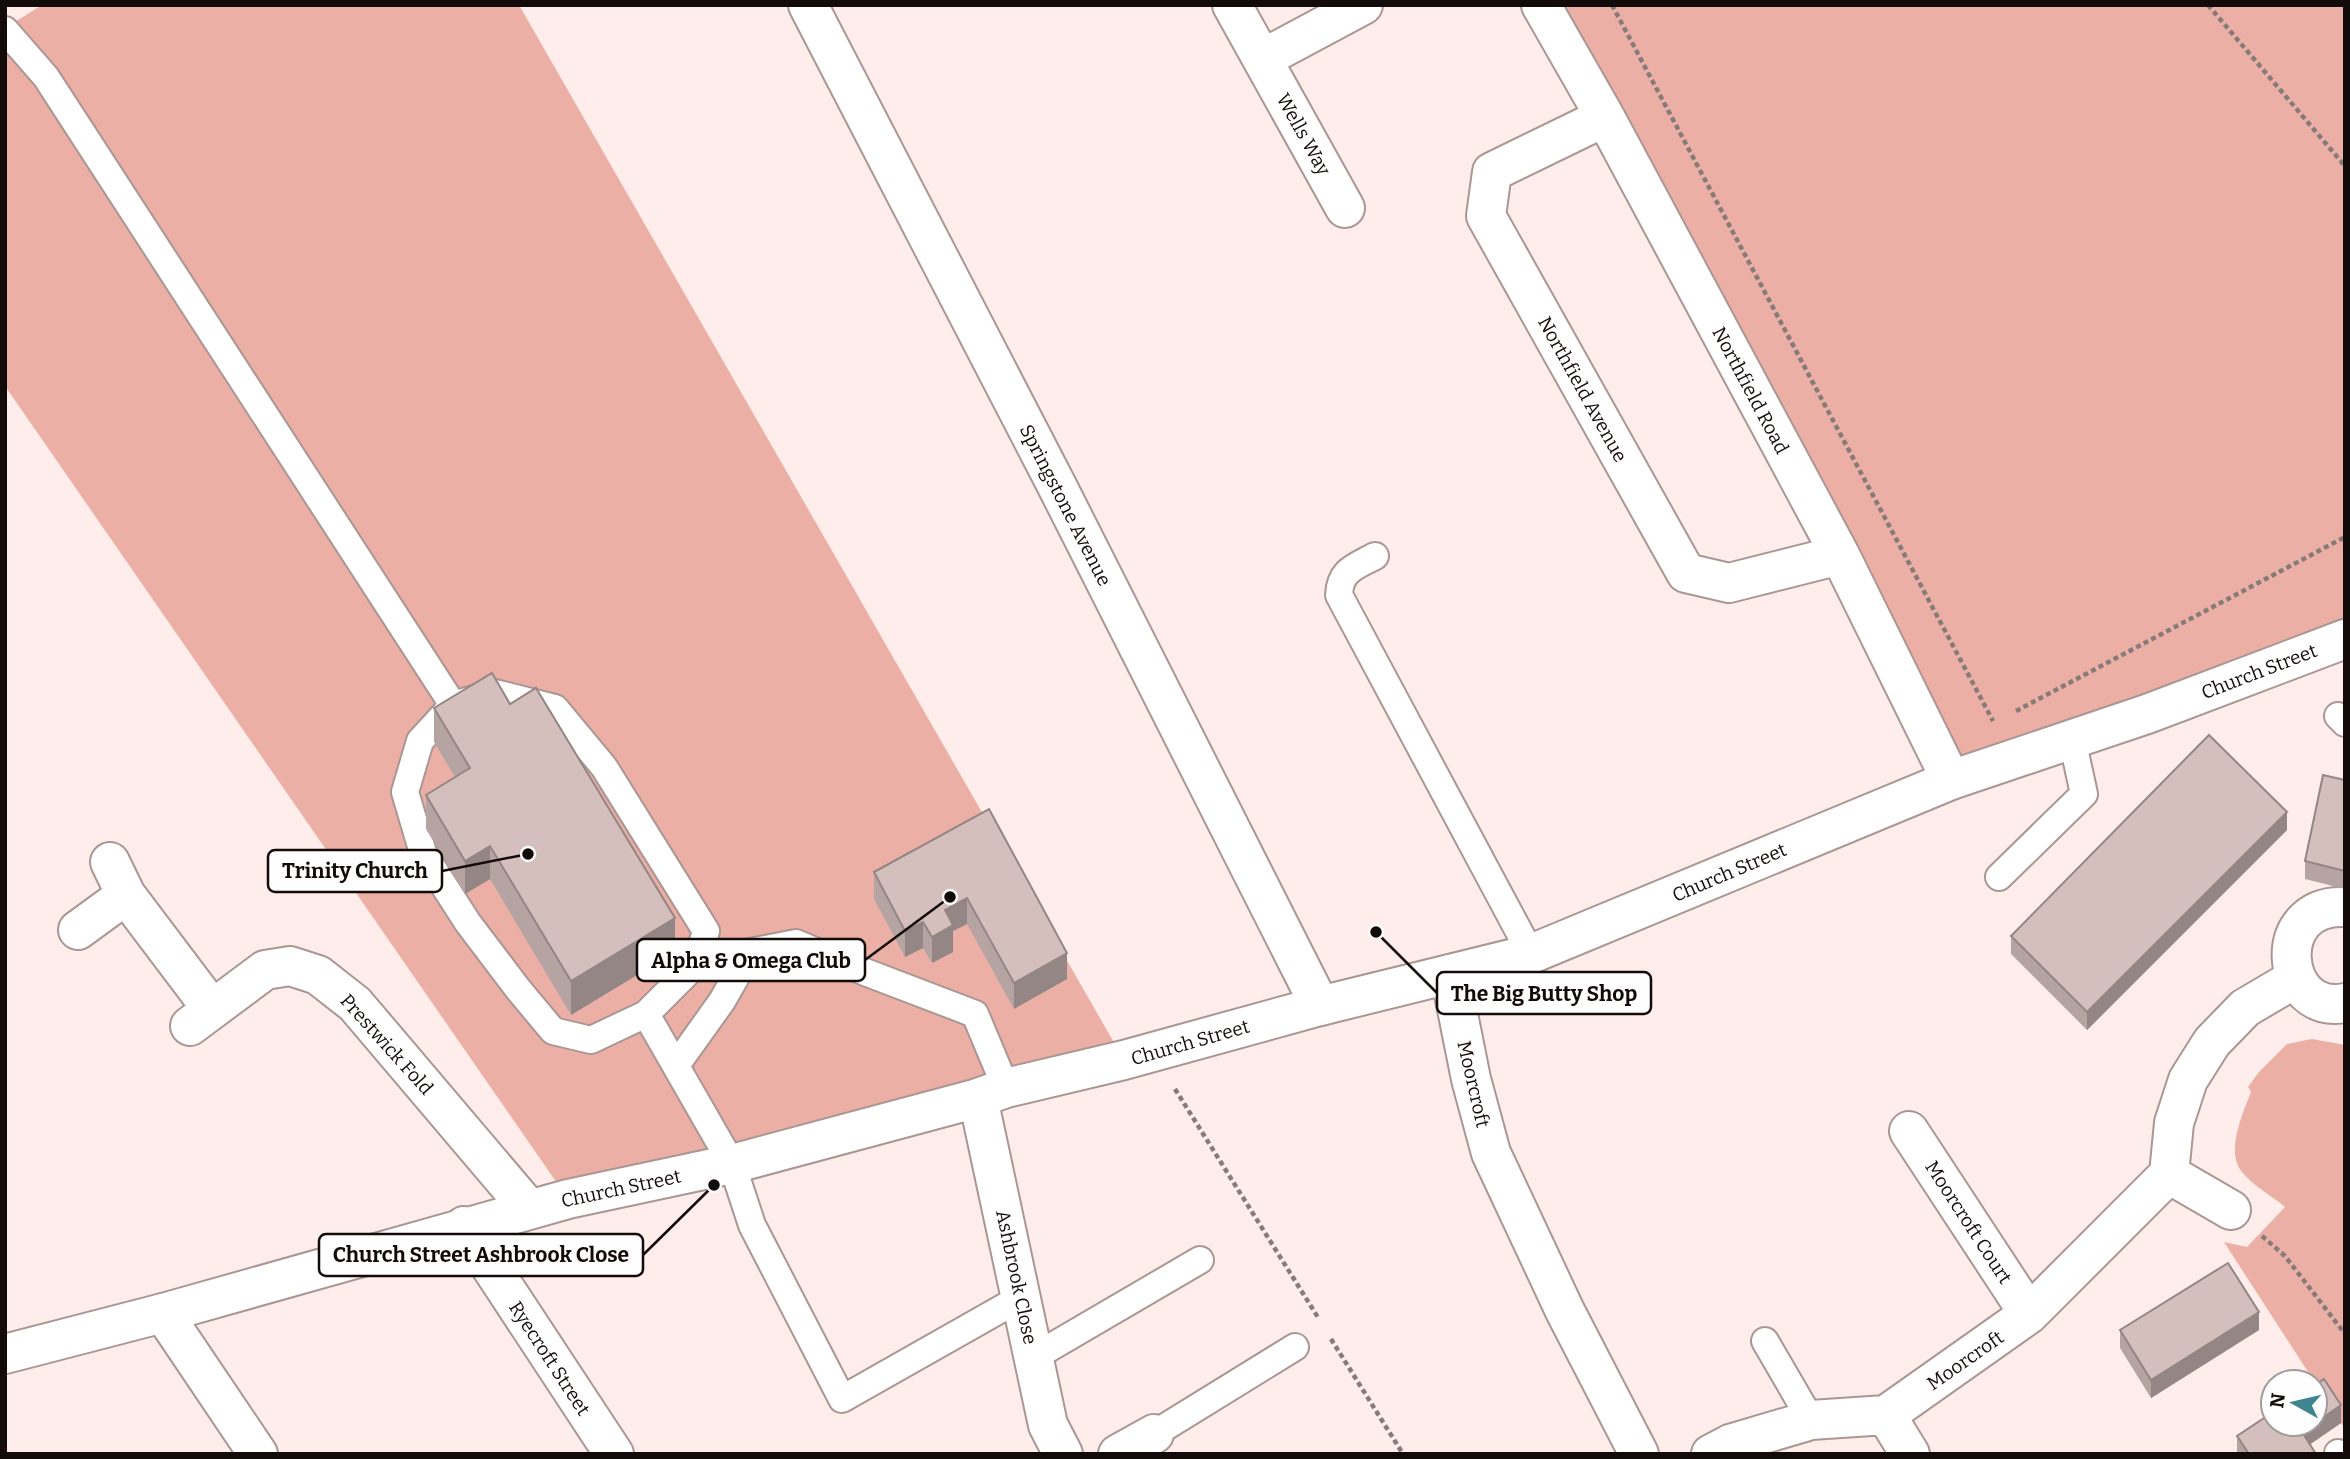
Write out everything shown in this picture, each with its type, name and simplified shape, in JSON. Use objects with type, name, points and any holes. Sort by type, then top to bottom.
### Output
[{"type":"street","name":"Springstone Avenue","points":[[808,5],[1051,474],[1320,1006]]},
{"type":"street","name":"Wells Way","points":[[1232,5],[1345,208]]},
{"type":"street","points":[[1262,59],[1363,5]]},
{"type":"street","name":"Northfield Road","points":[[1541,5],[1605,117],[1840,555],[1951,780]]},
{"type":"street","name":"Northfield Avenue","points":[[1605,117],[1492,172],[1486,216],[1686,573],[1729,583],[1840,555]]},
{"type":"street","name":"Church Street","points":[[5,1354],[163,1313],[464,1226],[732,1164],[1320,1006],[1531,954],[1951,780],[2147,714],[2345,639]]},
{"type":"street","name":"Prestwick Fold","points":[[110,862],[126,895],[201,1018],[265,970],[290,967],[318,975],[355,1004],[529,1209]]},
{"type":"street","points":[[78,930],[126,895]]},
{"type":"street","points":[[2345,907],[2330,906],[2310,915],[2296,931],[2290,954],[2296,978],[2304,990],[2318,1000],[2345,1003]]},
{"type":"street","name":"Moorcroft","points":[[1450,974],[1471,1079],[1491,1153],[1564,1311],[1639,1454]]},
{"type":"street","points":[[2231,1210],[2169,1174],[2174,1123],[2188,1080],[2212,1042],[2245,1008],[2296,978]]},
{"type":"street","name":"Ashbrook Close","points":[[992,1093],[1021,1297],[1048,1425],[1063,1454]]},
{"type":"street","name":"Moorcroft Court","points":[[1909,1131],[2029,1314]]},
{"type":"street","name":"Moorcroft","points":[[1886,1415],[2029,1314],[2169,1174]]},
{"type":"street","name":"Ryecroft Street","points":[[464,1226],[614,1454]]},
{"type":"street","points":[[163,1313],[258,1454]]},
{"type":"street","points":[[1711,1454],[1730,1444],[1811,1420],[1886,1415],[1910,1454]]},
{"type":"street","points":[[1118,1454],[1154,1434]]},
{"type":"lane","points":[[5,30],[46,77],[453,705]]},
{"type":"lane","points":[[1375,556],[1348,571],[1339,582],[1339,596],[1531,954]]},
{"type":"lane","points":[[495,694],[555,708],[604,767],[619,791],[706,931],[696,964],[646,1014],[591,1040],[553,1031],[468,923],[423,853],[405,792],[420,741],[453,705],[495,694]]},
{"type":"lane","points":[[1999,877],[2084,794],[2072,739]]},
{"type":"lane","points":[[677,1064],[722,1001],[750,952],[796,943],[975,1014],[992,1093]]},
{"type":"lane","points":[[646,1014],[732,1164],[752,1225],[842,1399],[1021,1297]]},
{"type":"lane","points":[[1034,1357],[1200,1260]]},
{"type":"lane","points":[[1765,1341],[1811,1420]]},
{"type":"lane","points":[[1154,1434],[1295,1348]]},
{"type":"path","points":[[1612,5],[1994,722]]},
{"type":"path","points":[[2208,5],[2345,166]]},
{"type":"path","points":[[2006,716],[2345,537]]},
{"type":"path","points":[[1152,1052],[1321,1324]]},
{"type":"path","points":[[2231,1210],[2285,1256],[2345,1334]]},
{"type":"path","points":[[1329,1335],[1403,1454]]},
{"type":"shaded area","points":[[42,5],[519,5],[1124,1060],[568,1199],[5,386],[5,28]]},
{"type":"shaded area","points":[[1541,5],[2345,5],[2345,639],[1951,780]]},
{"type":"shaded area","points":[[2312,1039],[2345,1045],[2345,1429],[2329,1404],[2329,1368],[2306,1368],[2224,1242],[2247,1247],[2285,1207],[2242,1172],[2237,1164],[2235,1143],[2251,1092],[2248,1087],[2287,1044]]},
{"type":"building","points":[[492,673],[510,704],[536,688],[675,918],[571,981],[490,846],[465,861],[426,795],[470,768],[434,708]]},
{"type":"building","points":[[2209,735],[2287,812],[2087,1012],[2011,936]]},
{"type":"building","points":[[2323,775],[2345,780],[2345,871],[2305,861]]},
{"type":"building","points":[[989,809],[1067,953],[1014,983],[967,898],[945,910],[953,925],[932,937],[923,922],[905,931],[874,872]]},
{"type":"building","points":[[2228,1263],[2259,1312],[2151,1380],[2120,1330]]},
{"type":"building","points":[[2329,1387],[2341,1405],[2329,1413]]},
{"type":"building","points":[[2259,1421],[2259,1438],[2306,1438],[2316,1454],[2249,1454],[2237,1436]]},
{"type":"place","name":"Trinity Church","points":[[528,854]]},
{"type":"place","name":"Alpha & Omega Club","points":[[950,897]]},
{"type":"place","name":"The Big Butty Shop","points":[[1376,932]]},
{"type":"place","name":"Church Street Ashbrook Close","points":[[714,1185]]}]
